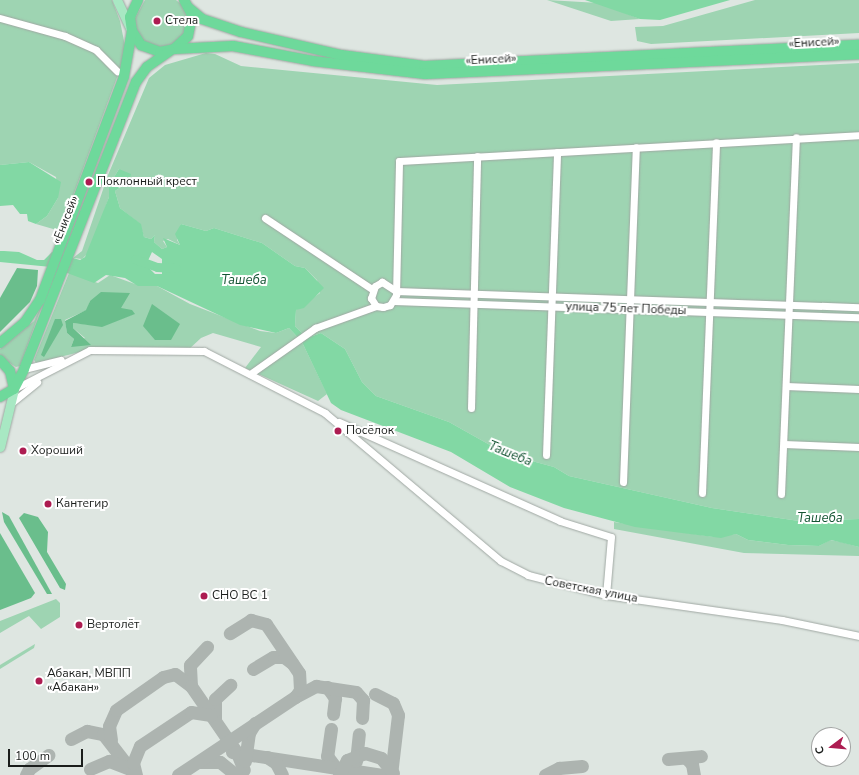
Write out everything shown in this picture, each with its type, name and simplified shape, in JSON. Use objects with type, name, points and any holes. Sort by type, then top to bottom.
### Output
[{"type":"highway","name":"«Енисей»","points":[[14,389],[24,369],[50,284],[124,76],[132,31],[130,17],[138,0]]},
{"type":"highway","name":"«Енисей»","points":[[65,244],[136,82],[147,67],[172,50],[190,31],[187,3]]},
{"type":"highway","name":"«Енисей»","points":[[187,3],[202,19],[241,32],[348,56],[424,66],[859,45]]},
{"type":"highway","name":"«Енисей»","points":[[132,31],[146,48],[172,50],[233,46],[313,61],[425,74],[859,54]]},
{"type":"highway","name":"«Енисей»","points":[[0,343],[25,322],[50,284]]},
{"type":"highway","points":[[0,360],[10,371],[14,389],[0,397]]},
{"type":"main road","points":[[117,0],[132,31]]},
{"type":"main road","points":[[0,447],[14,389]]},
{"type":"street","points":[[0,18],[65,36],[96,50],[117,71]]},
{"type":"street","points":[[315,328],[376,306],[387,307],[394,301],[396,291],[399,161],[796,136],[859,135]]},
{"type":"street","points":[[781,494],[796,136]]},
{"type":"street","points":[[702,493],[716,142]]},
{"type":"street","points":[[623,482],[636,147]]},
{"type":"street","points":[[546,455],[558,152]]},
{"type":"street","points":[[471,408],[477,156]]},
{"type":"street","points":[[265,218],[372,289]]},
{"type":"street","points":[[376,306],[371,298],[372,289],[382,282],[396,291]]},
{"type":"street","name":"улица 75 лет Победы","points":[[396,291],[553,295],[859,307]]},
{"type":"street","points":[[250,374],[307,333],[371,298]]},
{"type":"street","name":"улица 75 лет Победы","points":[[394,301],[859,317]]},
{"type":"street","points":[[24,369],[67,358],[90,350],[204,351],[250,374],[334,421],[372,434],[560,521],[611,537],[606,595]]},
{"type":"street","points":[[14,389],[67,358]]},
{"type":"street","points":[[10,404],[67,358]]},
{"type":"street","points":[[786,386],[859,389]]},
{"type":"street","name":"Советская улица","points":[[334,421],[500,561],[549,583],[606,595],[782,620],[859,636]]},
{"type":"street","points":[[784,444],[859,447]]},
{"type":"shaded area","points":[[0,0],[112,0],[120,21],[125,46],[122,64],[60,231],[36,224],[47,216],[58,198],[56,177],[29,162],[0,165]]},
{"type":"shaded area","points":[[145,0],[176,0],[182,5],[187,17],[183,35],[175,44],[162,48],[147,44],[138,35],[134,20]]},
{"type":"shaded area","points":[[547,0],[599,3],[640,19],[611,21]]},
{"type":"shaded area","points":[[755,0],[859,0],[859,33],[651,44],[637,41],[635,27],[663,26]]},
{"type":"shaded area","points":[[206,53],[215,54],[241,66],[437,85],[859,63],[859,519],[799,521],[712,508],[569,476],[554,467],[506,454],[449,422],[376,396],[362,382],[345,349],[321,333],[307,338],[295,326],[296,310],[320,293],[317,280],[305,268],[295,266],[262,243],[214,228],[206,231],[181,224],[177,240],[180,245],[168,239],[163,241],[167,247],[162,249],[154,242],[155,235],[151,239],[144,237],[140,224],[120,208],[115,191],[129,182],[119,169],[109,185],[109,197],[90,251],[82,259],[73,258],[82,251],[108,175],[149,78],[165,65]]},
{"type":"shaded area","points":[[17,268],[38,270],[37,286],[30,302],[0,332],[0,298]]},
{"type":"shaded area","points":[[69,273],[98,283],[110,275],[135,284],[157,286],[190,304],[260,331],[276,333],[289,328],[302,342],[327,394],[318,401],[245,368],[261,347],[213,333],[201,338],[188,350],[100,347],[36,363],[34,360]],"holes":[[[90,301],[134,314],[102,326],[73,323],[73,328],[85,338],[71,347],[74,339],[67,333],[65,320],[87,310]]]},
{"type":"shaded area","points":[[101,292],[130,293],[121,308],[132,310],[135,314],[102,327],[73,323],[73,328],[91,345],[71,347],[74,339],[67,333],[65,321],[86,310],[90,301]]},
{"type":"shaded area","points":[[44,300],[20,366],[16,367],[0,357],[0,349],[34,321]]},
{"type":"shaded area","points":[[152,304],[180,324],[171,340],[155,340],[143,326]]},
{"type":"shaded area","points":[[55,319],[61,319],[63,325],[44,357],[41,355]]},
{"type":"shaded area","points":[[2,512],[9,516],[52,594],[47,594],[4,522]]},
{"type":"shaded area","points":[[24,513],[38,517],[48,532],[47,552],[66,584],[65,590],[60,588],[19,518]]},
{"type":"shaded area","points":[[614,522],[714,537],[736,534],[748,540],[788,545],[819,546],[830,540],[859,547],[859,556],[744,553],[614,529]]},
{"type":"shaded area","points":[[0,533],[35,593],[31,598],[0,610]]},
{"type":"shaded area","points":[[56,599],[60,603],[60,617],[41,629],[29,616],[0,633],[0,621]]},
{"type":"shaded area","points":[[35,644],[34,648],[0,669],[0,665]]},
{"type":"water","points":[[585,0],[730,0],[660,20],[640,19]]},
{"type":"water","points":[[29,162],[61,182],[58,198],[47,216],[36,224],[28,221],[27,214],[20,214],[13,205],[0,206],[0,165]]},
{"type":"water","name":"Ташеба","points":[[119,169],[131,174],[129,182],[115,191],[120,208],[141,224],[144,237],[151,239],[155,235],[154,242],[162,249],[167,247],[163,238],[180,245],[175,234],[181,224],[206,231],[214,228],[262,243],[295,266],[305,268],[324,288],[304,308],[296,310],[295,326],[307,338],[321,333],[345,349],[362,382],[376,396],[449,422],[506,454],[554,467],[569,476],[712,508],[799,521],[859,519],[859,547],[831,540],[819,546],[788,545],[748,540],[736,534],[721,538],[635,527],[564,508],[510,487],[451,452],[341,410],[331,403],[302,342],[289,328],[276,333],[240,325],[157,286],[138,286],[125,278],[106,275],[94,283],[51,267],[0,262],[0,251],[19,252],[37,260],[44,260],[52,252],[80,260],[85,257],[109,197],[109,185]],"holes":[[[152,252],[162,259],[162,274],[155,274],[146,265]]]},
{"type":"waterway","name":"Ташеба","points":[[135,259],[157,267],[176,268]]},
{"type":"taxiway","points":[[178,775],[295,697],[300,690],[299,673],[266,624],[251,620],[230,633]]},
{"type":"taxiway","points":[[191,686],[190,665],[207,647]]},
{"type":"taxiway","points":[[253,669],[273,657],[284,657],[292,663]]},
{"type":"taxiway","points":[[111,740],[109,726],[116,710],[163,677],[175,674],[191,686],[237,753],[244,770]]},
{"type":"taxiway","points":[[215,719],[215,699],[230,685]]},
{"type":"taxiway","points":[[295,697],[316,686],[356,692],[363,700],[362,718]]},
{"type":"taxiway","points":[[327,687],[335,698],[333,714]]},
{"type":"taxiway","points":[[375,694],[393,703],[398,715],[391,775]]},
{"type":"taxiway","points":[[136,775],[133,763],[140,746],[191,712],[211,715]]},
{"type":"taxiway","points":[[245,761],[249,733],[255,723]]},
{"type":"taxiway","points":[[331,729],[327,756],[336,768]]},
{"type":"taxiway","points":[[71,739],[87,731],[103,734],[134,774]]},
{"type":"taxiway","points":[[356,761],[359,734]]},
{"type":"taxiway","points":[[232,752],[382,775]]},
{"type":"taxiway","points":[[339,775],[347,760],[365,753],[381,758],[393,773]]},
{"type":"taxiway","points":[[26,775],[29,769],[48,755]]},
{"type":"taxiway","points":[[668,759],[701,756]]},
{"type":"taxiway","points":[[267,757],[276,763],[282,775]]},
{"type":"taxiway","points":[[686,758],[692,764],[694,775]]},
{"type":"taxiway","points":[[90,769],[109,761],[130,769]]},
{"type":"taxiway","points":[[199,762],[220,762],[236,775]]},
{"type":"taxiway","points":[[545,775],[559,768],[582,766]]},
{"type":"place","name":"Стела","points":[[157,21]]},
{"type":"place","name":"Поклонный крест","points":[[89,182]]},
{"type":"place","name":"Посёлок","points":[[338,431]]},
{"type":"place","name":"Хороший","points":[[23,451]]},
{"type":"place","name":"Кантегир","points":[[48,504]]},
{"type":"place","name":"СНО ВС 1","points":[[204,596]]},
{"type":"place","name":"Вертолёт","points":[[79,625]]},
{"type":"place","name":"Абакан, МВПП «Абакан»","points":[[39,681]]}]
